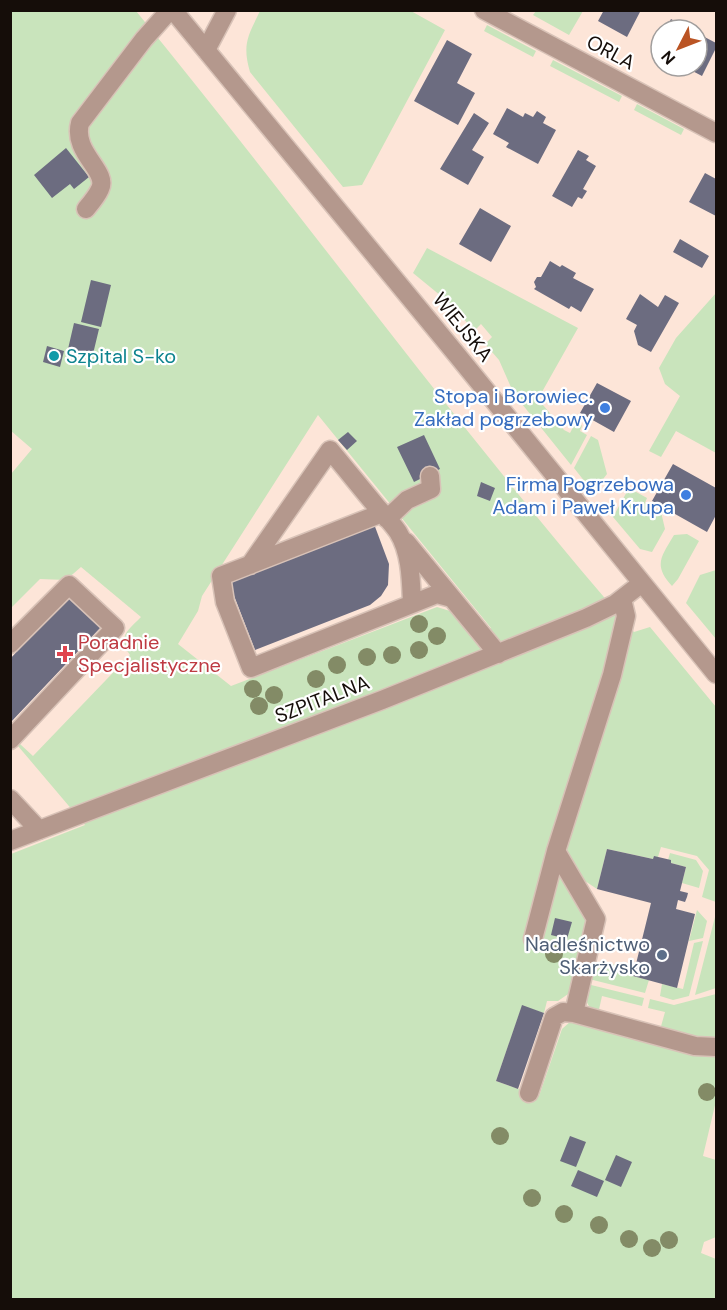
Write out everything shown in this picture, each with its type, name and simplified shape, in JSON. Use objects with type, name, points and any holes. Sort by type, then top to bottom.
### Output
[{"type":"street","name":"WIEJSKA","points":[[172,10],[717,674]]},
{"type":"street","points":[[86,209],[102,188],[102,182],[80,145],[78,134],[80,123],[144,39],[172,10]]},
{"type":"street","points":[[206,50],[227,10]]},
{"type":"street","name":"ORLA","points":[[484,10],[717,134]]},
{"type":"street","points":[[250,565],[330,450],[498,654]]},
{"type":"street","points":[[430,476],[431,489],[407,500],[389,522],[221,576],[225,602],[251,668],[437,594],[452,598]]},
{"type":"street","points":[[389,522],[408,558],[412,604]]},
{"type":"street","name":"SZPITALNA","points":[[10,841],[498,654],[586,618],[622,599],[642,584]]},
{"type":"street","points":[[10,644],[69,585],[115,628],[10,740]]},
{"type":"street","points":[[533,939],[556,851],[612,675],[626,616],[622,599]]},
{"type":"street","points":[[12,802],[39,830]]},
{"type":"street","points":[[556,851],[596,920],[574,1013]]},
{"type":"street","points":[[529,1093],[554,1017],[563,1012],[695,1046],[717,1047]]},
{"type":"green space","points":[[11,11],[136,11],[444,402],[570,556],[634,632],[650,627],[716,707],[716,902],[702,897],[709,870],[697,856],[661,847],[658,857],[653,859],[607,849],[597,889],[585,881],[576,868],[562,878],[586,919],[571,992],[558,1001],[547,1001],[544,1013],[522,1006],[496,1081],[539,1096],[562,1029],[571,1021],[716,1055],[716,1101],[703,1156],[716,1160],[716,1237],[704,1242],[701,1253],[716,1259],[716,1299],[11,1299],[11,854],[85,825],[18,746],[20,744],[33,756],[130,655],[124,643],[125,635],[141,617],[81,567],[66,580],[40,579],[11,608],[11,474],[32,449],[10,430]],"holes":[[[318,415],[491,628],[471,636],[450,611],[437,607],[231,686],[178,644],[198,611],[202,596]]]},
{"type":"green space","points":[[260,11],[411,11],[445,30],[362,185],[343,187],[250,72],[246,54],[247,40]]},
{"type":"green space","points":[[536,11],[583,11],[569,35],[533,15]]},
{"type":"green space","points":[[487,25],[536,51],[533,57],[484,31]]},
{"type":"green space","points":[[553,60],[622,96],[619,102],[550,66]]},
{"type":"green space","points":[[637,104],[684,129],[681,135],[634,110]]},
{"type":"green space","points":[[427,248],[578,328],[538,399],[564,430],[570,433],[577,420],[582,426],[580,431],[587,435],[571,465],[514,394],[499,360],[485,344],[492,337],[481,324],[474,331],[452,305],[413,273]]},
{"type":"green space","points":[[716,293],[716,453],[676,431],[661,457],[649,451],[680,396],[665,384],[659,368],[676,338]]},
{"type":"green space","points":[[591,436],[598,440],[607,474],[593,492],[574,468]]},
{"type":"green space","points":[[629,488],[647,498],[645,503],[661,512],[665,529],[652,552],[640,549],[613,517]]},
{"type":"green space","points":[[687,534],[699,541],[672,586],[662,572],[661,561],[674,535]]},
{"type":"green space","points":[[716,570],[716,639],[686,603],[700,575]]},
{"type":"green space","points":[[670,853],[696,860],[703,871],[699,888],[682,883],[686,867],[671,863],[668,860]]},
{"type":"green space","points":[[697,910],[707,921],[703,938],[689,941]]},
{"type":"green space","points":[[716,913],[716,988],[695,995]]},
{"type":"green space","points":[[703,941],[689,996],[673,1000],[660,996],[662,984],[683,989],[694,943]]},
{"type":"green space","points":[[612,964],[635,970],[633,976],[649,980],[645,993],[589,979],[599,968]]},
{"type":"green space","points":[[587,984],[644,998],[642,1006],[602,996],[598,1014],[590,1008],[587,1001]]},
{"type":"green space","points":[[716,994],[716,1038],[707,1039],[660,1030],[665,1012],[648,1008],[650,999],[674,1005]]},
{"type":"building","points":[[604,10],[641,10],[627,37],[598,21]]},
{"type":"building","points":[[709,39],[716,43],[709,62]]},
{"type":"building","points":[[447,40],[472,54],[457,83],[475,93],[458,125],[414,101]]},
{"type":"building","points":[[507,108],[523,117],[525,113],[533,117],[537,111],[546,117],[543,123],[556,130],[538,164],[506,147],[509,143],[493,134]]},
{"type":"building","points":[[474,113],[489,123],[472,150],[484,157],[468,185],[440,169]]},
{"type":"building","points":[[66,148],[89,177],[74,189],[70,184],[52,198],[34,175]]},
{"type":"building","points":[[578,150],[589,156],[586,160],[596,166],[583,189],[587,191],[582,199],[578,197],[572,207],[552,196]]},
{"type":"building","points":[[705,173],[716,179],[716,216],[689,202]]},
{"type":"building","points":[[480,208],[511,226],[491,262],[459,244]]},
{"type":"building","points":[[680,239],[709,256],[702,268],[673,252]]},
{"type":"building","points":[[550,261],[576,273],[573,278],[594,289],[581,312],[571,306],[569,309],[534,289],[536,287],[534,282],[537,277],[541,277]]},
{"type":"building","points":[[91,280],[111,285],[101,327],[81,322]]},
{"type":"building","points":[[640,294],[658,307],[665,295],[679,303],[651,352],[638,345],[634,331],[637,325],[626,319]]},
{"type":"building","points":[[74,323],[99,329],[93,354],[68,349]]},
{"type":"building","name":"Szpital S-ko","points":[[47,346],[64,351],[60,367],[43,362]]},
{"type":"building","name":"Stopa i Borowiec. Zakład pogrzebowy","points":[[597,383],[631,401],[614,432],[580,413]]},
{"type":"building","points":[[348,432],[357,441],[347,450],[338,440]]},
{"type":"building","points":[[424,435],[440,469],[414,482],[397,447]]},
{"type":"building","name":"Firma Pogrzebowa Adam i Paweł Krupa","points":[[673,464],[716,488],[716,515],[707,532],[652,501]]},
{"type":"building","points":[[481,482],[495,488],[490,501],[477,496]]},
{"type":"building","points":[[374,524],[389,564],[388,585],[381,596],[370,605],[255,650],[228,580]]},
{"type":"building","points":[[69,596],[101,627],[10,723],[10,659]]},
{"type":"building","points":[[607,849],[653,859],[654,856],[686,867],[680,891],[688,893],[685,902],[678,900],[676,909],[695,914],[677,988],[633,976],[651,903],[597,889]]},
{"type":"building","points":[[555,918],[572,922],[567,939],[551,935]]},
{"type":"building","points":[[522,1005],[544,1013],[518,1089],[496,1081]]},
{"type":"building","points":[[570,1136],[586,1142],[576,1167],[560,1161]]},
{"type":"building","points":[[616,1155],[632,1162],[621,1187],[605,1180]]},
{"type":"building","points":[[578,1170],[604,1181],[597,1197],[571,1186]]},
{"type":"place","name":"Szpital S-ko","points":[[54,356]]},
{"type":"place","name":"Stopa i Borowiec. Zakład pogrzebowy","points":[[605,408]]},
{"type":"place","name":"Firma Pogrzebowa Adam i Paweł Krupa","points":[[686,495]]},
{"type":"place","name":"Poradnie Specjalistyczne","points":[[65,654]]},
{"type":"place","name":"Nadleśnictwo Skarżysko","points":[[662,955]]}]
